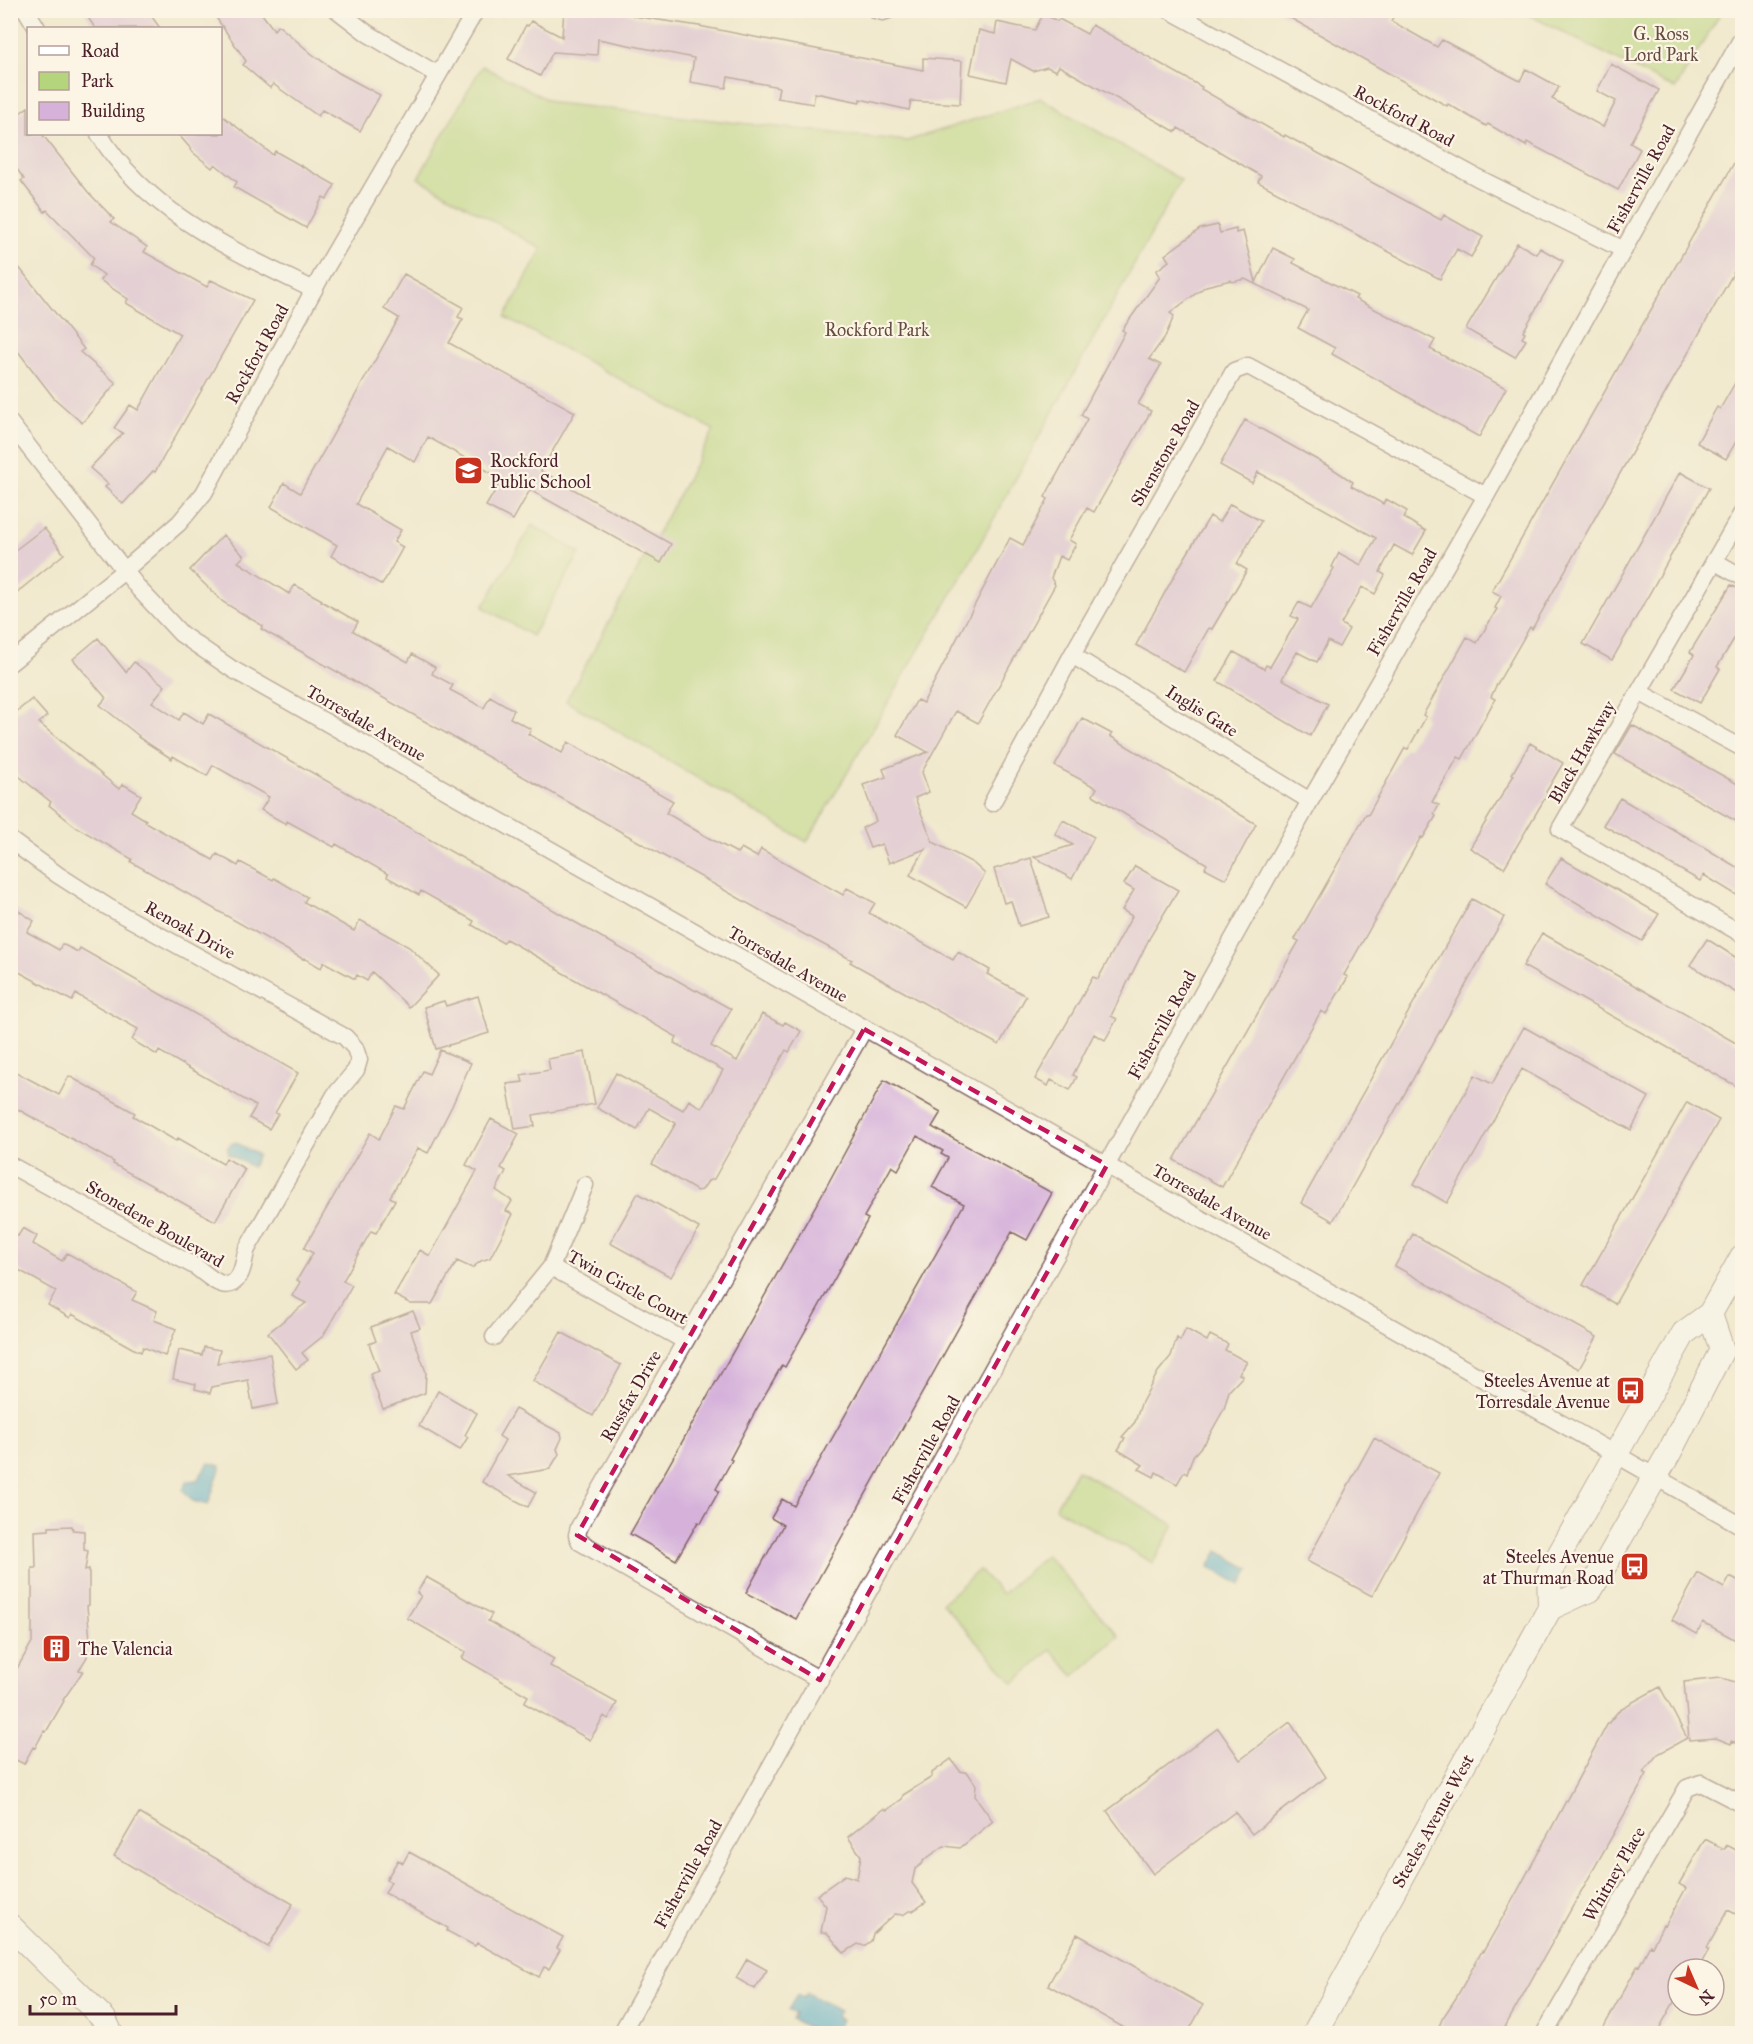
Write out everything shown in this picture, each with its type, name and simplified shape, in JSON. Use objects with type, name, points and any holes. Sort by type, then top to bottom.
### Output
[{"type":"main road","points":[[1710,1314],[1722,1350],[1656,1476],[1591,1589],[1550,1608],[1549,1573],[1684,1333],[1710,1314],[1743,1257]]},
{"type":"main road","name":"Steeles Avenue West","points":[[1314,2034],[1550,1608]]},
{"type":"main road","points":[[10,1926],[104,2019],[111,2034]]},
{"type":"street","points":[[26,10],[36,27]]},
{"type":"street","points":[[338,10],[367,33],[438,75]]},
{"type":"street","name":"Rockford Road","points":[[10,663],[179,523],[204,493],[314,290],[476,10]]},
{"type":"street","points":[[875,10],[884,12],[889,10]]},
{"type":"street","name":"Rockford Road","points":[[1169,10],[1478,178],[1624,250]]},
{"type":"street","name":"Fisherville Road","points":[[621,2034],[1311,801],[1486,496],[1743,38]]},
{"type":"street","points":[[100,135],[111,154],[159,202],[227,248],[314,290]]},
{"type":"street","name":"Shenstone Road","points":[[992,803],[1072,655],[1234,371],[1248,366],[1486,496]]},
{"type":"street","name":"Torresdale Avenue","points":[[10,423],[124,570],[181,634],[232,669],[1743,1526]]},
{"type":"street","name":"Black Hawkway","points":[[1743,513],[1560,828],[1743,934]]},
{"type":"street","points":[[1714,561],[1743,577]]},
{"type":"street","name":"Inglis Gate","points":[[1072,655],[1311,801]]},
{"type":"street","points":[[1639,692],[1743,748]]},
{"type":"street","name":"Renoak Drive","points":[[10,840],[58,876],[108,907],[345,1037],[355,1048]]},
{"type":"street","name":"Russfax Drive","points":[[820,1680],[578,1539],[579,1527],[864,1029]]},
{"type":"street","name":"Stonedene Boulevard","points":[[10,1165],[196,1267],[210,1279],[221,1284],[230,1283],[240,1276],[247,1249],[335,1095],[356,1070],[359,1060],[355,1048]]},
{"type":"street","name":"Twin Circle Court","points":[[494,1337],[551,1267],[585,1185]]},
{"type":"street","name":"Twin Circle Court","points":[[551,1267],[685,1341]]},
{"type":"street","name":"Whitney Place","points":[[1544,2034],[1687,1788],[1701,1783],[1743,1804]]},
{"type":"highlighted area","points":[[864,1029],[1107,1165],[820,1680],[577,1535]]},
{"type":"green space","name":"G. Ross Lord Park","points":[[1521,11],[1722,11],[1675,89]]},
{"type":"green space","name":"Rockford Park","points":[[482,66],[554,103],[907,141],[1041,98],[1181,180],[967,567],[807,842],[566,701],[714,430],[505,317],[542,249],[418,178]]},
{"type":"green space","points":[[532,525],[580,553],[532,636],[483,607]]},
{"type":"green space","points":[[1077,1470],[1174,1525],[1153,1563],[1055,1508]]},
{"type":"green space","points":[[1046,1555],[1119,1636],[1074,1676],[1051,1650],[1014,1683],[942,1603],[979,1570],[1002,1594]]},
{"type":"water","points":[[235,1142],[258,1155],[252,1167],[228,1154],[227,1149],[231,1143]]},
{"type":"water","points":[[209,1463],[221,1466],[208,1505],[193,1501],[183,1490],[188,1481],[197,1480]]},
{"type":"water","points":[[1218,1551],[1250,1569],[1241,1585],[1209,1567]]},
{"type":"water","points":[[807,1993],[840,2011],[836,2017],[841,2020],[833,2033],[827,2031],[818,2033],[792,2019],[795,2014],[788,2010],[797,1995],[803,1998]]},
{"type":"building","points":[[83,10],[147,10],[159,27],[94,27]]},
{"type":"building","points":[[211,10],[259,10],[274,30],[278,25],[339,73],[380,95],[360,131],[322,110],[318,116],[273,84],[270,88],[243,65],[246,61]]},
{"type":"building","points":[[564,10],[617,10],[633,14],[633,16],[699,26],[923,70],[923,58],[962,61],[960,104],[911,101],[909,110],[860,99],[860,102],[815,93],[813,104],[777,98],[779,87],[728,77],[726,88],[690,82],[694,58],[598,39],[597,55],[553,52],[540,76],[508,59],[526,25],[528,26],[531,21],[562,37]]},
{"type":"building","points":[[1276,10],[1397,10],[1391,21],[1437,47],[1442,40],[1520,81],[1526,69],[1559,87],[1552,99],[1603,127],[1616,101],[1597,91],[1611,64],[1659,90],[1630,143],[1640,149],[1618,190],[1527,142],[1526,146],[1488,124],[1486,126],[1448,104],[1447,106]]},
{"type":"building","points":[[1043,14],[1057,21],[1059,19],[1087,34],[1092,25],[1202,87],[1201,89],[1284,137],[1285,135],[1441,220],[1444,215],[1483,237],[1471,257],[1457,249],[1440,279],[1258,182],[1261,176],[1200,140],[1178,128],[1176,132],[1059,66],[1056,71],[1047,67],[1033,71],[1011,59],[1006,82],[970,74],[979,30],[995,34],[997,22],[1035,30]]},
{"type":"building","points":[[10,99],[20,113],[27,108],[27,135],[43,135],[88,192],[114,219],[111,222],[147,247],[144,252],[207,287],[211,280],[253,300],[155,472],[153,471],[123,504],[105,487],[108,484],[90,468],[123,433],[114,428],[130,405],[138,410],[180,334],[126,303],[128,299],[100,280],[104,275],[90,265],[94,258],[47,210],[45,212],[21,181],[24,179],[10,159]]},
{"type":"building","points":[[222,116],[273,155],[275,151],[335,185],[327,199],[323,197],[306,228],[234,187],[237,182],[215,164],[212,168],[179,135],[222,135]]},
{"type":"building","points":[[1743,147],[1743,256],[1532,629],[1530,627],[1496,686],[1491,697],[1495,699],[1462,759],[1458,757],[1432,802],[1439,805],[1434,814],[1436,816],[1423,838],[1421,837],[1344,975],[1348,977],[1326,1014],[1321,1011],[1222,1187],[1174,1160],[1299,941],[1295,939],[1366,814],[1368,815],[1405,748],[1408,749],[1426,717],[1423,715],[1467,637],[1477,643],[1497,609],[1495,608],[1501,596],[1492,591]]},
{"type":"building","points":[[1218,225],[1220,233],[1236,229],[1236,233],[1243,231],[1256,282],[1273,248],[1295,259],[1293,263],[1357,296],[1355,299],[1435,340],[1430,349],[1506,388],[1479,437],[1332,354],[1335,348],[1298,328],[1308,310],[1245,279],[1206,286],[1170,313],[1174,316],[1165,337],[1149,359],[1161,365],[1138,404],[1151,411],[1094,512],[1087,508],[1069,540],[1076,544],[1067,560],[1059,556],[1051,578],[1055,585],[978,723],[956,711],[922,772],[929,792],[915,798],[933,842],[973,863],[985,874],[966,907],[910,875],[925,849],[889,863],[882,844],[870,848],[862,828],[876,821],[863,785],[886,777],[883,769],[928,752],[897,735],[917,700],[923,703],[1010,538],[1023,545],[1048,499],[1045,497],[1087,419],[1081,415],[1125,332],[1122,330],[1160,277],[1156,271],[1169,261],[1165,255],[1200,229]]},
{"type":"building","points":[[1517,243],[1536,254],[1540,248],[1563,261],[1523,332],[1525,333],[1522,338],[1526,340],[1515,357],[1466,329]]},
{"type":"building","points":[[10,256],[84,349],[80,352],[116,383],[82,423],[54,398],[10,341]]},
{"type":"building","points":[[404,274],[463,307],[458,317],[463,319],[449,343],[575,412],[541,471],[671,544],[661,563],[530,490],[513,520],[486,506],[502,479],[428,437],[415,462],[388,446],[356,504],[401,530],[394,542],[403,547],[382,585],[331,556],[337,545],[271,507],[284,483],[300,493],[399,318],[384,309]]},
{"type":"building","points":[[1743,369],[1743,429],[1726,459],[1697,443],[1717,407],[1720,409]]},
{"type":"building","points":[[1245,420],[1330,467],[1353,482],[1351,486],[1383,504],[1386,499],[1407,511],[1404,518],[1426,531],[1412,555],[1394,545],[1380,572],[1385,575],[1375,594],[1362,587],[1341,624],[1349,629],[1339,647],[1328,641],[1317,662],[1297,652],[1282,679],[1328,704],[1310,736],[1217,681],[1234,652],[1264,669],[1266,665],[1270,667],[1298,619],[1291,616],[1299,602],[1311,608],[1334,568],[1332,567],[1339,553],[1361,565],[1376,538],[1258,472],[1252,483],[1220,465]]},
{"type":"building","points":[[1680,472],[1709,488],[1612,660],[1583,644]]},
{"type":"building","points":[[1230,504],[1261,521],[1237,564],[1247,570],[1212,629],[1209,628],[1184,672],[1136,645],[1210,516],[1219,522]]},
{"type":"building","points":[[44,528],[64,554],[10,598],[10,554]]},
{"type":"building","points":[[223,535],[244,556],[238,562],[289,594],[295,585],[358,622],[353,631],[408,662],[412,654],[435,667],[432,674],[453,685],[450,690],[484,708],[490,696],[514,710],[510,718],[531,729],[528,734],[562,753],[568,742],[673,801],[666,813],[707,837],[737,853],[741,848],[757,857],[761,849],[843,895],[847,888],[875,903],[869,913],[953,960],[958,952],[990,970],[987,974],[1026,996],[999,1045],[850,962],[852,960],[261,629],[263,626],[223,602],[190,570]]},
{"type":"building","points":[[1731,585],[1743,591],[1743,624],[1717,667],[1720,669],[1700,703],[1674,689],[1694,655],[1690,652]]},
{"type":"building","points":[[98,638],[126,672],[134,662],[165,686],[152,702],[179,720],[184,712],[203,724],[209,714],[731,1009],[711,1046],[737,1061],[762,1014],[783,1025],[785,1022],[801,1031],[789,1052],[786,1050],[714,1179],[708,1181],[702,1190],[697,1191],[652,1164],[676,1123],[649,1108],[637,1130],[597,1108],[616,1073],[683,1110],[689,1100],[702,1108],[723,1070],[674,1043],[677,1037],[506,939],[503,943],[472,925],[474,921],[421,891],[419,895],[336,844],[334,847],[287,821],[286,824],[261,810],[269,797],[213,765],[207,776],[173,756],[172,759],[138,737],[100,705],[106,698],[73,659]]},
{"type":"building","points":[[32,699],[47,716],[39,723],[119,789],[123,784],[141,795],[131,811],[146,820],[145,822],[213,860],[217,854],[238,866],[240,862],[273,880],[274,878],[307,897],[304,902],[354,931],[360,920],[409,947],[439,975],[409,1007],[372,972],[367,981],[357,975],[355,979],[324,962],[321,968],[131,862],[132,859],[76,827],[49,805],[51,802],[10,769],[10,717]]},
{"type":"building","points":[[1082,718],[1112,734],[1110,736],[1256,824],[1226,879],[1205,868],[1207,864],[1093,795],[1097,788],[1055,766]]},
{"type":"building","points":[[1632,725],[1743,787],[1743,825],[1615,754]]},
{"type":"building","points":[[1530,743],[1563,763],[1504,868],[1470,848],[1514,775],[1512,774]]},
{"type":"building","points":[[1620,798],[1743,871],[1743,899],[1704,875],[1700,881],[1603,825]]},
{"type":"building","points":[[1063,820],[1094,837],[1072,879],[1034,857],[1073,845],[1055,834]]},
{"type":"building","points":[[1031,858],[1049,917],[1019,926],[1011,901],[1004,903],[994,869]]},
{"type":"building","points":[[1561,858],[1659,914],[1642,941],[1545,884]]},
{"type":"building","points":[[1135,866],[1178,890],[1150,937],[1111,1016],[1117,1019],[1105,1040],[1094,1034],[1073,1075],[1077,1077],[1070,1090],[1051,1080],[1048,1086],[1035,1079],[1093,977],[1098,979],[1132,916],[1122,910],[1134,890],[1124,884]]},
{"type":"building","points":[[1472,899],[1504,917],[1333,1221],[1301,1203]]},
{"type":"building","points":[[10,905],[34,921],[27,932],[59,950],[62,944],[78,952],[80,948],[298,1073],[275,1113],[278,1114],[269,1129],[249,1118],[256,1106],[159,1051],[157,1055],[132,1040],[138,1029],[76,994],[72,1001],[10,967]]},
{"type":"building","points":[[1542,933],[1743,1047],[1743,1078],[1738,1087],[1523,966]]},
{"type":"building","points":[[1707,939],[1743,962],[1743,997],[1690,965]]},
{"type":"building","points":[[478,996],[489,1033],[436,1049],[424,1007],[444,1001],[446,1006]]},
{"type":"building","points":[[1524,1027],[1649,1097],[1631,1130],[1522,1069],[1447,1203],[1414,1184],[1475,1075],[1492,1084]]},
{"type":"building","points":[[440,1050],[471,1063],[452,1106],[428,1153],[418,1148],[390,1197],[395,1200],[376,1233],[371,1231],[343,1281],[352,1285],[323,1336],[302,1353],[308,1360],[296,1369],[268,1333],[306,1303],[292,1296],[300,1282],[297,1280],[313,1253],[304,1248],[370,1133],[379,1139],[396,1106],[404,1109],[423,1071],[429,1074]]},
{"type":"building","points":[[585,1052],[595,1104],[533,1115],[535,1126],[515,1129],[507,1084],[523,1082],[521,1075],[550,1070],[548,1059]]},
{"type":"building","points":[[10,1069],[59,1095],[69,1076],[135,1113],[133,1116],[176,1141],[178,1138],[223,1164],[226,1158],[245,1169],[215,1221],[10,1105]]},
{"type":"building","points":[[884,1080],[941,1112],[932,1127],[1052,1193],[1027,1240],[1012,1232],[796,1619],[746,1593],[783,1525],[771,1518],[782,1499],[794,1506],[964,1204],[932,1187],[948,1158],[941,1154],[943,1151],[917,1136],[898,1170],[892,1166],[864,1217],[868,1219],[785,1367],[782,1365],[756,1410],[716,1489],[719,1491],[676,1560],[630,1534]]},
{"type":"building","points":[[1687,1102],[1719,1120],[1615,1304],[1583,1285]]},
{"type":"building","points":[[491,1119],[519,1134],[501,1168],[506,1171],[496,1190],[512,1201],[506,1211],[513,1214],[490,1258],[472,1268],[457,1261],[432,1304],[411,1304],[394,1295],[420,1250],[430,1256],[477,1171],[466,1165]]},
{"type":"building","points":[[638,1193],[699,1228],[671,1277],[610,1243]]},
{"type":"building","points":[[23,1228],[37,1236],[33,1244],[62,1261],[67,1253],[137,1292],[132,1300],[157,1311],[154,1320],[176,1329],[165,1356],[143,1347],[141,1352],[72,1314],[70,1318],[48,1305],[56,1291],[10,1265],[10,1232],[18,1236]]},
{"type":"building","points":[[1413,1234],[1597,1337],[1579,1369],[1395,1266]]},
{"type":"building","points":[[413,1311],[420,1328],[411,1331],[426,1372],[425,1393],[383,1409],[370,1374],[379,1371],[369,1344],[376,1341],[371,1327]]},
{"type":"building","points":[[1186,1329],[1207,1341],[1210,1335],[1228,1344],[1225,1350],[1247,1362],[1239,1374],[1243,1376],[1229,1391],[1224,1409],[1206,1441],[1193,1456],[1187,1474],[1184,1472],[1177,1484],[1156,1472],[1154,1477],[1139,1469],[1143,1465],[1118,1450],[1125,1438],[1122,1437],[1135,1422],[1141,1404],[1158,1372],[1171,1356],[1177,1338],[1180,1341]]},
{"type":"building","points":[[561,1332],[621,1365],[593,1416],[533,1381]]},
{"type":"building","points":[[204,1347],[220,1350],[217,1363],[270,1354],[278,1404],[253,1409],[248,1380],[212,1387],[210,1393],[195,1389],[196,1384],[173,1379],[179,1350],[202,1355]]},
{"type":"building","points":[[438,1391],[477,1413],[465,1435],[468,1437],[460,1450],[419,1426]]},
{"type":"building","points":[[515,1409],[561,1433],[562,1438],[557,1449],[559,1454],[550,1469],[508,1476],[536,1492],[528,1507],[482,1482],[505,1440],[499,1436]]},
{"type":"building","points":[[1374,1438],[1439,1473],[1372,1596],[1307,1561]]},
{"type":"building","name":"The Valencia","points":[[72,1526],[73,1530],[84,1531],[84,1550],[88,1551],[85,1570],[89,1569],[89,1605],[87,1606],[90,1640],[86,1640],[87,1657],[79,1670],[83,1671],[24,1764],[10,1757],[10,1681],[32,1642],[32,1568],[36,1568],[35,1531],[49,1530],[49,1527]]},
{"type":"building","points":[[1698,1573],[1724,1588],[1730,1577],[1743,1584],[1743,1644],[1703,1622],[1697,1634],[1672,1620]]},
{"type":"building","points":[[426,1577],[492,1614],[488,1621],[554,1659],[550,1666],[617,1703],[608,1719],[604,1716],[590,1740],[524,1703],[528,1696],[462,1658],[466,1652],[407,1618],[421,1596],[417,1593]]},
{"type":"building","points":[[1721,1678],[1743,1684],[1743,1746],[1716,1738],[1689,1740],[1684,1682]]},
{"type":"building","points":[[1660,1687],[1687,1738],[1658,1754],[1643,1772],[1647,1774],[1501,2034],[1436,2034],[1442,2019],[1517,1892],[1607,1725],[1620,1709]]},
{"type":"building","points":[[1290,1722],[1326,1777],[1252,1834],[1235,1812],[1153,1874],[1107,1811],[1218,1728],[1240,1760]]},
{"type":"building","points":[[951,1759],[960,1771],[968,1773],[976,1785],[975,1796],[993,1821],[960,1848],[944,1846],[923,1861],[915,1869],[912,1883],[926,1902],[903,1915],[895,1914],[873,1934],[871,1941],[864,1946],[858,1944],[844,1953],[827,1933],[821,1932],[826,1906],[817,1895],[845,1875],[857,1879],[861,1856],[848,1837],[883,1809],[887,1810],[902,1799],[903,1795],[932,1777],[932,1773]]},
{"type":"building","points":[[139,1813],[293,1904],[268,1947],[114,1856]]},
{"type":"building","points":[[1705,1839],[1724,1849],[1727,1845],[1743,1854],[1743,1918],[1728,1910],[1707,1948],[1709,1949],[1705,1957],[1666,1957],[1666,2016],[1656,2034],[1600,2034],[1638,1965],[1650,1945],[1652,1946],[1663,1925],[1665,1926],[1686,1888],[1679,1884]]},
{"type":"building","points":[[409,1852],[563,1937],[557,1948],[560,1950],[549,1969],[544,1967],[539,1977],[477,1943],[475,1946],[447,1931],[448,1928],[385,1893],[391,1882],[386,1880],[398,1860],[403,1863]]},
{"type":"building","points":[[1077,1934],[1203,2005],[1187,2034],[1135,2034],[1048,1985]]},
{"type":"building","points":[[747,1959],[767,1970],[755,1989],[736,1978]]},
{"type":"place","name":"Rockford Public School","points":[[469,471]]},
{"type":"place","name":"Steeles Avenue at Torresdale Avenue","points":[[1631,1391]]},
{"type":"place","name":"Steeles Avenue at Thurman Road","points":[[1635,1567]]},
{"type":"place","name":"The Valencia","points":[[57,1649]]}]
